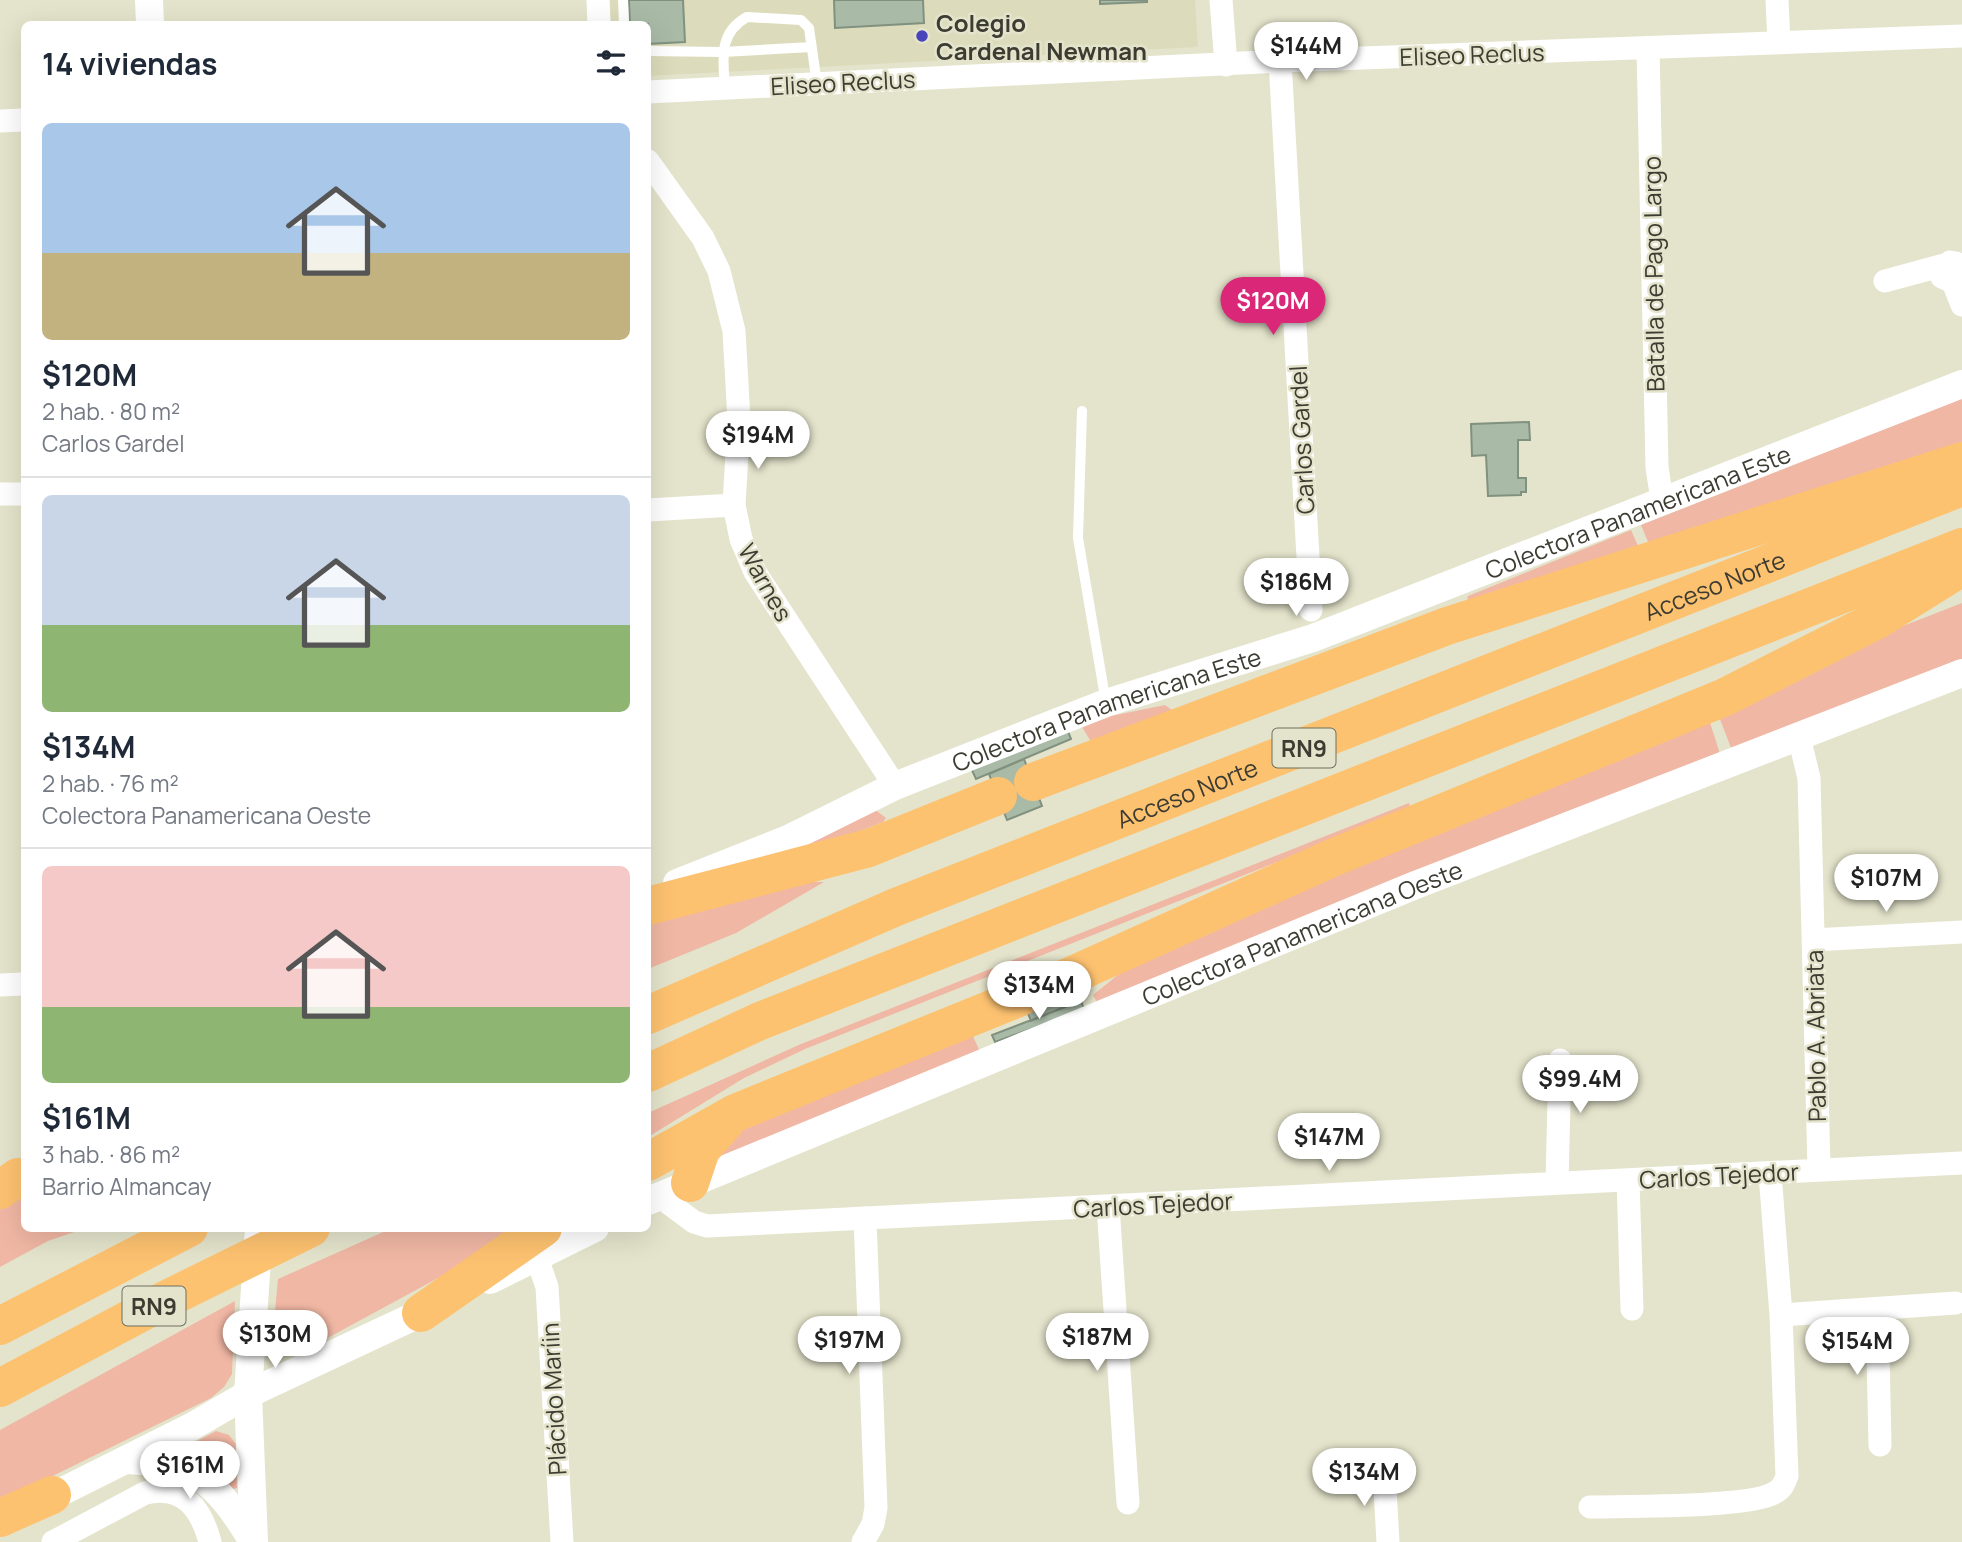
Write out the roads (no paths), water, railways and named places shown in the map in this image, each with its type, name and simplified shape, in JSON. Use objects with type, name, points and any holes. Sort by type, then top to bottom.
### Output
[{"type":"highway","points":[[1033,782],[1447,626],[1962,461]]},
{"type":"highway","name":"Acceso Norte","points":[[651,1014],[896,907],[1962,488]]},
{"type":"highway","name":"RN9","points":[[651,1072],[785,1011],[1962,547]]},
{"type":"highway","points":[[1059,981],[1332,858],[1725,697],[1879,619],[1962,567]]},
{"type":"highway","points":[[651,905],[869,848],[998,796]]},
{"type":"highway","points":[[665,1191],[735,1113],[1021,997]]},
{"type":"highway","name":"RN9","points":[[0,1326],[181,1232]]},
{"type":"highway","name":"RN9","points":[[0,1388],[165,1300],[303,1232]]},
{"type":"highway","points":[[421,1313],[540,1243]]},
{"type":"highway","points":[[0,1518],[52,1495]]},
{"type":"street","points":[[149,0],[150,21]]},
{"type":"street","points":[[598,0],[599,21]]},
{"type":"street","points":[[1221,0],[1226,65]]},
{"type":"street","points":[[1777,0],[1779,43]]},
{"type":"street","name":"Eliseo Reclus","points":[[651,92],[1280,61],[1962,36]]},
{"type":"street","name":"Batalla de Pago Largo","points":[[1648,48],[1657,467],[1662,500]]},
{"type":"street","name":"Carlos Gardel","points":[[1280,61],[1311,610]]},
{"type":"street","points":[[0,121],[21,120]]},
{"type":"street","name":"Warnes","points":[[651,165],[704,238],[719,271],[734,331],[739,420],[734,505],[741,539],[755,572],[895,786]]},
{"type":"street","points":[[1885,281],[1954,267],[1962,305]]},
{"type":"street","name":"Colectora Panamericana Este","points":[[651,893],[788,839],[895,786],[1106,702],[1313,638],[1962,384]]},
{"type":"street","points":[[0,494],[21,494]]},
{"type":"street","points":[[651,510],[734,505]]},
{"type":"street","name":"Colectora Panamericana Oeste","points":[[665,1191],[1413,886],[1962,673]]},
{"type":"street","name":"Pablo A. Abriata","points":[[1799,737],[1809,778],[1819,1168]]},
{"type":"street","points":[[1813,940],[1962,932]]},
{"type":"street","points":[[0,985],[21,984]]},
{"type":"street","points":[[1557,1183],[1560,1060]]},
{"type":"street","name":"Carlos Tejedor","points":[[665,1191],[694,1222],[707,1226],[1770,1174],[1819,1168],[1962,1163]]},
{"type":"street","points":[[1590,1507],[1742,1501],[1774,1494],[1783,1486],[1787,1476],[1770,1174]]},
{"type":"street","points":[[1628,1180],[1632,1309]]},
{"type":"street","points":[[1108,1206],[1128,1503]]},
{"type":"street","points":[[863,1542],[873,1524],[876,1508],[865,1218]]},
{"type":"street","points":[[253,1542],[248,1394],[259,1232]]},
{"type":"street","points":[[540,1243],[580,1232]]},
{"type":"street","name":"Plácido Maríin","points":[[540,1243],[547,1287],[562,1542]]},
{"type":"street","points":[[1780,1315],[1956,1303]]},
{"type":"street","points":[[1877,1309],[1880,1445]]},
{"type":"street","points":[[0,1526],[52,1495],[127,1460],[248,1394],[421,1313]]},
{"type":"street","points":[[127,1460],[174,1465],[200,1477],[220,1495],[253,1542]]},
{"type":"street","points":[[1384,1471],[1388,1542]]},
{"type":"street","points":[[53,1542],[145,1493],[162,1489],[172,1491],[196,1510],[209,1542]]},
{"type":"lane","points":[[623,0],[624,21]]},
{"type":"lane","points":[[724,88],[722,52],[728,32],[734,24],[747,17],[801,20],[809,28],[817,84]]},
{"type":"lane","points":[[651,51],[722,52],[811,47]]},
{"type":"lane","points":[[1082,411],[1078,538],[1106,702]]},
{"type":"place","name":"Colegio Cardenal Newman","points":[[922,36]]}]
